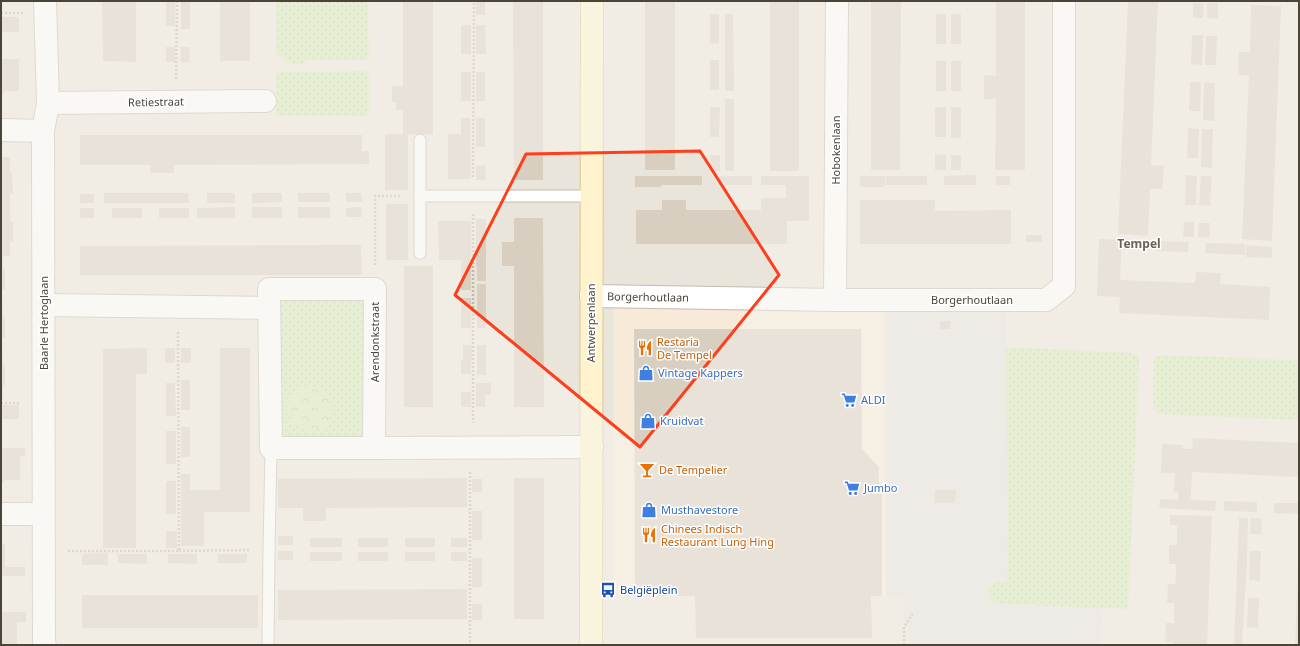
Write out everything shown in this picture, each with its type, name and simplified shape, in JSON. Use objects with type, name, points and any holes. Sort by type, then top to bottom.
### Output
[{"type":"street","name":"Baarle Hertoglaan","points":[[45,1],[48,103],[43,131],[43,514],[45,645]]},
{"type":"street","name":"Antwerpenlaan","points":[[591,645],[592,1]]},
{"type":"street","name":"Hobokenlaan","points":[[835,300],[836,1]]},
{"type":"street","name":"Borgerhoutlaan","points":[[591,296],[835,300],[1046,300],[1064,286],[1064,1]]},
{"type":"street","name":"Retiestraat","points":[[48,103],[265,101]]},
{"type":"street","points":[[1,130],[43,131]]},
{"type":"street","name":"Arendonkstraat","points":[[271,448],[269,289],[375,290],[374,448]]},
{"type":"street","points":[[44,305],[270,308]]},
{"type":"street","points":[[271,448],[592,447]]},
{"type":"street","points":[[1,514],[43,514]]},
{"type":"lane","points":[[420,140],[420,253]]},
{"type":"lane","points":[[420,196],[591,196]]},
{"type":"lane","points":[[268,645],[271,448]]},
{"type":"path","points":[[176,102],[177,1]]},
{"type":"path","points":[[473,448],[474,1]]},
{"type":"path","points":[[375,290],[375,196],[420,196]]},
{"type":"path","points":[[178,348],[179,551]]},
{"type":"path","points":[[1,403],[25,403]]},
{"type":"path","points":[[470,473],[470,645]]},
{"type":"path","points":[[73,551],[269,550]]},
{"type":"path","points":[[904,645],[904,627],[914,612]]},
{"type":"highlighted area","points":[[700,151],[779,275],[640,447],[455,295],[526,154]]},
{"type":"shaded area","points":[[1,1],[1299,1],[1299,645],[1,645]]},
{"type":"shaded area","points":[[613,303],[885,310],[886,596],[614,593]]},
{"type":"shaded area","points":[[885,310],[1006,310],[1007,582],[994,582],[988,588],[989,596],[992,602],[998,604],[1102,609],[1100,645],[909,645],[909,629],[904,619],[903,596],[886,596]]},
{"type":"green space","points":[[276,1],[368,1],[369,60],[308,60],[303,64],[289,63],[276,52]]},
{"type":"green space","points":[[369,71],[369,116],[276,115],[276,72]]},
{"type":"green space","points":[[279,296],[367,296],[369,432],[363,439],[279,437]]},
{"type":"green space","points":[[1006,347],[1132,353],[1137,356],[1139,361],[1128,609],[998,604],[990,598],[988,588],[994,582],[1007,582]]},
{"type":"green space","points":[[1157,356],[1299,361],[1299,419],[1159,414],[1153,408],[1154,360]]},
{"type":"green space","points":[[317,388],[329,397],[333,412],[326,426],[312,432],[297,428],[290,416],[289,411],[292,399],[302,389]]},
{"type":"building","points":[[102,1],[136,1],[136,62],[103,61]]},
{"type":"building","points":[[166,1],[175,1],[175,26],[166,26]]},
{"type":"building","points":[[181,1],[190,1],[190,29],[181,29]]},
{"type":"building","points":[[220,1],[250,1],[250,61],[220,61]]},
{"type":"building","points":[[403,1],[433,1],[433,134],[408,134],[408,190],[385,190],[385,134],[403,134],[403,110],[396,110],[396,102],[392,102],[392,86],[403,86]]},
{"type":"building","points":[[476,1],[485,1],[485,15],[476,15]]},
{"type":"building","points":[[513,1],[543,1],[543,180],[514,180]]},
{"type":"building","points":[[645,1],[675,1],[675,170],[645,170]]},
{"type":"building","points":[[770,1],[799,1],[799,171],[770,171]]},
{"type":"building","points":[[871,1],[901,1],[900,170],[871,170]]},
{"type":"building","points":[[996,1],[1025,1],[1025,170],[995,170],[996,99],[984,99],[984,75],[996,76]]},
{"type":"building","points":[[1128,1],[1158,1],[1151,165],[1164,166],[1162,189],[1150,189],[1148,236],[1118,234]]},
{"type":"building","points":[[1193,3],[1204,3],[1203,18],[1193,18]]},
{"type":"building","points":[[1207,3],[1218,3],[1218,19],[1207,18]]},
{"type":"building","points":[[1251,5],[1281,6],[1272,241],[1242,239],[1249,75],[1238,75],[1239,52],[1250,52]]},
{"type":"building","points":[[710,14],[719,14],[719,44],[710,43]]},
{"type":"building","points":[[725,14],[733,14],[734,91],[725,91]]},
{"type":"building","points":[[936,14],[946,14],[946,44],[936,44]]},
{"type":"building","points":[[951,14],[961,14],[961,44],[951,44]]},
{"type":"building","points":[[1,17],[19,17],[19,32],[1,32]]},
{"type":"building","points":[[461,25],[471,25],[471,54],[461,54]]},
{"type":"building","points":[[476,25],[485,25],[486,54],[476,54]]},
{"type":"building","points":[[1192,35],[1203,35],[1202,65],[1191,64]]},
{"type":"building","points":[[1206,36],[1217,36],[1216,65],[1205,65]]},
{"type":"building","points":[[166,47],[175,47],[175,62],[166,62]]},
{"type":"building","points":[[181,47],[190,47],[189,62],[181,62]]},
{"type":"building","points":[[1,59],[19,59],[19,91],[4,91],[4,94],[1,94]]},
{"type":"building","points":[[710,60],[719,60],[719,90],[710,90]]},
{"type":"building","points":[[936,61],[946,61],[946,91],[936,91]]},
{"type":"building","points":[[951,61],[961,61],[961,91],[951,91]]},
{"type":"building","points":[[461,72],[471,72],[471,101],[461,101]]},
{"type":"building","points":[[476,72],[485,72],[485,101],[476,101]]},
{"type":"building","points":[[1190,82],[1201,82],[1200,111],[1189,111]]},
{"type":"building","points":[[1204,82],[1215,83],[1214,121],[1203,120]]},
{"type":"building","points":[[725,99],[734,99],[734,171],[725,171]]},
{"type":"building","points":[[710,107],[720,107],[719,137],[710,137]]},
{"type":"building","points":[[935,107],[946,107],[946,137],[935,137]]},
{"type":"building","points":[[951,107],[961,107],[961,138],[951,138]]},
{"type":"building","points":[[461,118],[470,118],[471,179],[448,179],[448,134],[461,134]]},
{"type":"building","points":[[476,118],[485,118],[485,147],[476,147]]},
{"type":"building","points":[[1188,128],[1199,129],[1198,158],[1187,158]]},
{"type":"building","points":[[1202,129],[1213,129],[1212,168],[1201,167]]},
{"type":"building","points":[[80,135],[362,135],[362,151],[369,151],[369,164],[174,165],[174,173],[151,173],[150,165],[80,165]]},
{"type":"building","points":[[935,154],[946,155],[946,170],[935,170]]},
{"type":"building","points":[[710,155],[720,155],[720,171],[710,171]]},
{"type":"building","points":[[951,155],[961,155],[961,170],[951,170]]},
{"type":"building","points":[[1,157],[10,157],[10,173],[12,173],[13,193],[10,193],[10,221],[13,221],[13,242],[10,242],[10,256],[3,256],[3,269],[5,269],[5,289],[1,289]]},
{"type":"building","points":[[485,165],[486,180],[476,180],[476,166]]},
{"type":"building","points":[[976,175],[976,185],[944,185],[944,176]]},
{"type":"building","points":[[1186,175],[1197,176],[1196,205],[1185,205]]},
{"type":"building","points":[[635,176],[702,176],[702,185],[661,185],[661,187],[635,187]]},
{"type":"building","points":[[719,176],[752,176],[752,185],[719,185]]},
{"type":"building","points":[[761,176],[809,176],[809,221],[787,221],[787,244],[636,244],[636,210],[662,210],[662,200],[686,200],[686,210],[761,210],[761,198],[786,198],[786,185],[761,185]]},
{"type":"building","points":[[860,176],[885,176],[885,187],[860,187]]},
{"type":"building","points":[[886,176],[927,176],[927,185],[886,185]]},
{"type":"building","points":[[996,176],[1010,176],[1010,185],[996,185]]},
{"type":"building","points":[[1201,176],[1212,176],[1210,206],[1199,205]]},
{"type":"building","points":[[104,193],[188,193],[189,203],[104,203]]},
{"type":"building","points":[[207,193],[235,193],[235,203],[207,203]]},
{"type":"building","points":[[252,193],[282,193],[282,202],[252,203]]},
{"type":"building","points":[[298,193],[330,193],[330,202],[298,202]]},
{"type":"building","points":[[346,193],[361,193],[362,202],[346,202]]},
{"type":"building","points":[[80,194],[94,194],[94,203],[80,203]]},
{"type":"building","points":[[860,200],[935,200],[935,211],[1011,210],[1011,244],[860,244]]},
{"type":"building","points":[[386,204],[408,204],[408,260],[386,260]]},
{"type":"building","points":[[235,207],[235,218],[197,218],[197,208]]},
{"type":"building","points":[[252,207],[282,207],[282,218],[252,218]]},
{"type":"building","points":[[298,207],[330,207],[330,218],[298,218]]},
{"type":"building","points":[[361,207],[362,217],[346,217],[346,208]]},
{"type":"building","points":[[80,208],[94,208],[94,218],[80,218]]},
{"type":"building","points":[[112,208],[142,208],[142,218],[112,218]]},
{"type":"building","points":[[159,208],[189,208],[189,218],[159,218]]},
{"type":"building","points":[[514,218],[543,218],[544,407],[514,407],[514,266],[502,266],[502,242],[514,242]]},
{"type":"building","points":[[476,219],[486,219],[486,281],[477,281]]},
{"type":"building","points":[[438,221],[471,221],[471,290],[461,290],[461,260],[439,260]]},
{"type":"building","points":[[1184,222],[1194,222],[1194,237],[1183,237]]},
{"type":"building","points":[[1199,223],[1210,223],[1209,238],[1198,237]]},
{"type":"building","points":[[1026,235],[1042,235],[1042,242],[1026,242]]},
{"type":"building","points":[[1099,239],[1122,240],[1120,280],[1195,283],[1196,272],[1221,273],[1220,284],[1270,287],[1269,320],[1119,313],[1120,297],[1097,296]]},
{"type":"building","points":[[1123,239],[1139,240],[1139,250],[1123,250]]},
{"type":"building","points":[[1156,241],[1189,242],[1188,252],[1156,251]]},
{"type":"building","points":[[1206,243],[1245,244],[1245,255],[1205,253]]},
{"type":"building","points":[[361,245],[362,275],[80,275],[80,246]]},
{"type":"building","points":[[1246,245],[1272,247],[1272,258],[1246,257]]},
{"type":"building","points":[[404,266],[433,266],[433,407],[404,407]]},
{"type":"building","points":[[477,284],[486,284],[486,328],[477,328]]},
{"type":"building","points":[[1,293],[3,317],[5,317],[5,338],[1,338]]},
{"type":"building","points":[[461,298],[471,298],[471,328],[461,328]]},
{"type":"building","points":[[940,321],[950,321],[950,329],[940,329]]},
{"type":"building","points":[[634,329],[861,329],[862,449],[879,467],[879,493],[882,493],[882,596],[871,596],[872,638],[696,638],[695,596],[635,596]]},
{"type":"building","points":[[1,341],[3,365],[5,365],[3,400],[1,400]]},
{"type":"building","points":[[463,345],[472,345],[471,374],[461,374]]},
{"type":"building","points":[[477,345],[486,345],[486,375],[477,375]]},
{"type":"building","points":[[147,348],[147,374],[136,374],[136,548],[103,548],[103,349]]},
{"type":"building","points":[[165,348],[175,348],[175,363],[165,363]]},
{"type":"building","points":[[181,348],[191,348],[191,363],[181,363]]},
{"type":"building","points":[[220,348],[250,348],[250,512],[204,512],[204,546],[181,546],[181,474],[190,474],[190,490],[220,490]]},
{"type":"building","points":[[181,380],[190,380],[190,410],[181,410]]},
{"type":"building","points":[[166,383],[175,383],[176,416],[166,416]]},
{"type":"building","points":[[476,383],[491,383],[491,395],[485,395],[485,407],[476,407]]},
{"type":"building","points":[[461,392],[471,392],[471,407],[461,407]]},
{"type":"building","points":[[1,405],[19,405],[19,419],[1,419]]},
{"type":"building","points":[[181,427],[190,427],[190,457],[181,457]]},
{"type":"building","points":[[166,431],[176,431],[176,464],[166,464]]},
{"type":"building","points":[[1193,438],[1299,443],[1299,477],[1192,472],[1190,507],[1191,500],[1216,501],[1215,511],[1159,508],[1160,499],[1178,500],[1178,492],[1174,492],[1175,473],[1161,473],[1162,444],[1183,445],[1183,449],[1192,449]]},
{"type":"building","points":[[1,448],[25,448],[25,456],[20,456],[20,480],[4,480],[4,482],[1,482]]},
{"type":"building","points":[[467,478],[467,507],[326,508],[326,521],[303,521],[303,508],[278,508],[278,479]]},
{"type":"building","points":[[514,478],[544,478],[544,619],[514,619]]},
{"type":"building","points":[[472,479],[482,479],[482,492],[472,492]]},
{"type":"building","points":[[166,481],[176,481],[176,514],[166,514]]},
{"type":"building","points":[[935,490],[956,490],[955,503],[934,503]]},
{"type":"building","points":[[1224,501],[1257,502],[1257,512],[1224,511]]},
{"type":"building","points":[[1274,503],[1299,503],[1299,514],[1274,513]]},
{"type":"building","points":[[472,511],[482,511],[482,540],[472,540]]},
{"type":"building","points":[[1170,515],[1212,516],[1207,645],[1173,645],[1173,642],[1165,642],[1166,623],[1174,623],[1174,603],[1167,603],[1168,584],[1175,584],[1176,574],[1176,564],[1169,564],[1169,545],[1177,545],[1177,525],[1170,525]]},
{"type":"building","points":[[1239,518],[1248,518],[1247,561],[1242,645],[1234,645]]},
{"type":"building","points":[[1251,518],[1262,519],[1261,534],[1250,534]]},
{"type":"building","points":[[166,531],[177,531],[177,548],[166,548]]},
{"type":"building","points":[[278,536],[293,536],[293,545],[278,545]]},
{"type":"building","points":[[310,538],[342,538],[342,547],[310,547]]},
{"type":"building","points":[[358,538],[388,538],[388,547],[358,547]]},
{"type":"building","points":[[405,538],[435,538],[435,547],[405,547]]},
{"type":"building","points":[[451,538],[467,538],[467,547],[451,547]]},
{"type":"building","points":[[1,544],[5,544],[5,567],[25,567],[25,576],[1,576]]},
{"type":"building","points":[[278,551],[293,551],[293,560],[278,560]]},
{"type":"building","points":[[1250,551],[1261,551],[1260,581],[1249,580]]},
{"type":"building","points":[[310,552],[342,552],[342,561],[310,561]]},
{"type":"building","points":[[358,552],[388,552],[388,561],[358,561]]},
{"type":"building","points":[[405,552],[435,552],[435,561],[405,561]]},
{"type":"building","points":[[451,552],[467,552],[467,561],[451,561]]},
{"type":"building","points":[[108,553],[108,565],[82,565],[82,554]]},
{"type":"building","points":[[118,554],[147,554],[147,564],[118,563]]},
{"type":"building","points":[[168,554],[197,554],[197,564],[168,563]]},
{"type":"building","points":[[218,554],[247,554],[247,563],[217,563]]},
{"type":"building","points":[[472,558],[482,558],[482,587],[472,587]]},
{"type":"building","points":[[1298,574],[1299,645],[1295,645]]},
{"type":"building","points":[[467,589],[467,619],[278,620],[278,590]]},
{"type":"building","points":[[82,595],[258,595],[258,628],[82,628]]},
{"type":"building","points":[[1248,598],[1259,598],[1258,628],[1247,627]]},
{"type":"building","points":[[472,604],[482,604],[482,620],[472,620]]},
{"type":"building","points":[[1,612],[26,612],[26,622],[17,622],[17,645],[1,645]]},
{"type":"place","name":"Restaria De Tempel","points":[[645,348]]},
{"type":"place","name":"Vintage Kappers","points":[[646,373]]},
{"type":"place","name":"ALDI","points":[[849,400]]},
{"type":"place","name":"Kruidvat","points":[[648,421]]},
{"type":"place","name":"De Tempelier","points":[[647,470]]},
{"type":"place","name":"Jumbo","points":[[852,488]]},
{"type":"place","name":"Musthavestore","points":[[649,510]]},
{"type":"place","name":"Chinees Indisch Restaurant Lung Hing","points":[[649,535]]},
{"type":"place","name":"Belgiëplein","points":[[608,590]]},
{"type":"district","name":"Tempel","points":[[1139,244]]}]
